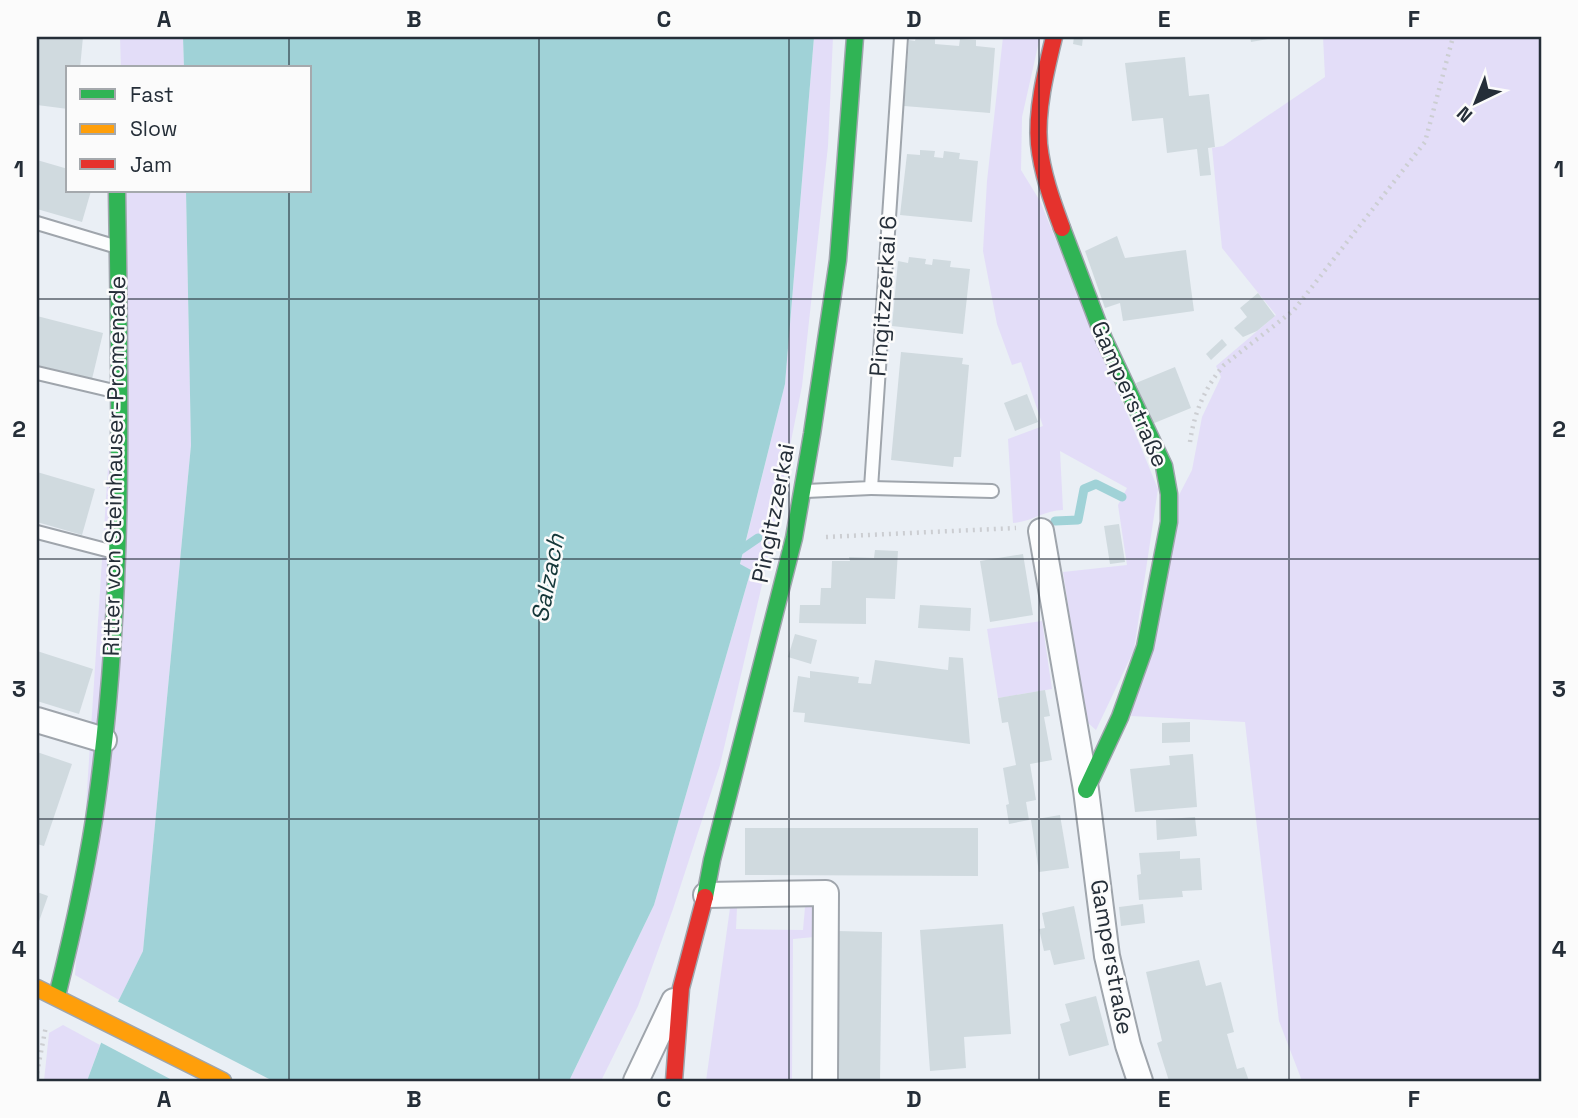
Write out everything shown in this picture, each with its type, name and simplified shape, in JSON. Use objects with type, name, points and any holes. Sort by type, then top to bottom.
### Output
[{"type":"street","name":"Pingitzzerkai","points":[[674,1081],[681,988],[794,538],[824,364],[838,260],[855,37]]},
{"type":"street","name":"Gamperstraße","points":[[1054,37],[1043,83],[1040,143],[1049,192],[1104,339],[1164,466],[1169,494],[1169,522],[1145,647],[1120,717],[1086,790]]},
{"type":"street","name":"Ritter von Steinhauser-Promenade","points":[[57,996],[72,943],[98,803],[104,740],[116,552],[119,393],[117,192]]},
{"type":"street","name":"Gamperstraße","points":[[1041,531],[1086,790],[1107,956],[1128,1045],[1140,1081]]},
{"type":"street","points":[[37,720],[104,740]]},
{"type":"street","points":[[706,895],[826,893],[825,1081]]},
{"type":"street","points":[[37,988],[86,1010],[223,1081]]},
{"type":"street","points":[[636,1081],[681,988]]},
{"type":"lane","name":"Pingitzzerkai 6","points":[[871,488],[901,37]]},
{"type":"lane","points":[[37,223],[118,247]]},
{"type":"lane","points":[[37,373],[119,393]]},
{"type":"lane","points":[[802,491],[871,488],[992,491]]},
{"type":"lane","points":[[37,532],[116,552]]},
{"type":"path","points":[[1189,446],[1193,421],[1214,376],[1224,365],[1294,310],[1425,142],[1453,37]]},
{"type":"path","points":[[794,538],[1031,528],[1041,531]]},
{"type":"path","points":[[37,1073],[45,1029],[57,996]]},
{"type":"shaded area","points":[[120,37],[183,37],[184,66],[121,66]]},
{"type":"shaded area","points":[[814,37],[833,37],[828,146],[802,386],[764,576],[720,765],[638,1006],[601,1081],[569,1081],[654,905],[751,570],[740,565],[785,384]]},
{"type":"shaded area","points":[[1003,37],[1040,37],[1022,117],[1021,170],[1040,201],[1158,489],[1134,650],[1096,730],[1088,723],[1083,703],[1063,572],[1127,565],[1118,505],[1127,488],[1060,451],[1063,510],[1013,523],[1008,439],[1043,426],[1021,362],[1012,365],[997,324],[983,251],[987,181]]},
{"type":"shaded area","points":[[1323,37],[1541,37],[1541,1081],[1302,1081],[1279,1021],[1245,722],[1131,716],[1178,497],[1192,470],[1202,417],[1221,377],[1216,366],[1276,315],[1222,248],[1212,148],[1223,146],[1325,77]]},
{"type":"shaded area","points":[[126,192],[186,192],[191,445],[143,951],[119,1000],[75,975]]},
{"type":"shaded area","points":[[1042,621],[1052,689],[998,698],[987,629]]},
{"type":"shaded area","points":[[734,905],[737,908],[736,929],[803,930],[805,907],[816,907],[814,937],[793,939],[792,1081],[706,1081],[730,908]]},
{"type":"shaded area","points":[[63,1025],[100,1045],[87,1081],[44,1081],[49,1033]]},
{"type":"water","name":"Salzach","points":[[183,37],[814,37],[785,384],[740,564],[751,570],[654,905],[569,1081],[87,1081],[111,1016],[143,951],[191,445],[186,192],[312,192],[312,66],[184,66]]},
{"type":"pier","points":[[115,1000],[273,1081],[174,1081],[98,1041]]},
{"type":"building","points":[[37,37],[83,37],[80,66],[66,66],[66,109],[37,105]]},
{"type":"building","points":[[916,37],[935,37],[935,44],[959,46],[960,39],[976,40],[976,46],[995,48],[990,113],[904,106],[909,40],[915,41]]},
{"type":"building","points":[[1074,37],[1083,37],[1082,46],[1073,44]]},
{"type":"building","points":[[1250,37],[1273,37],[1273,38],[1251,42]]},
{"type":"building","points":[[1185,57],[1189,96],[1209,94],[1215,147],[1208,148],[1211,175],[1200,176],[1197,149],[1167,153],[1163,118],[1132,121],[1125,63]]},
{"type":"building","points":[[920,150],[935,151],[934,157],[943,158],[944,151],[960,153],[959,159],[978,161],[972,222],[900,215],[907,154],[920,155]]},
{"type":"building","points":[[37,160],[66,168],[66,192],[91,192],[82,222],[37,209]]},
{"type":"building","points":[[1117,236],[1125,258],[1186,250],[1194,311],[1123,321],[1120,303],[1105,308],[1085,251]]},
{"type":"building","points":[[909,257],[926,259],[925,264],[932,265],[933,259],[951,261],[950,267],[970,269],[963,334],[892,326],[898,261],[908,263]]},
{"type":"building","points":[[1258,293],[1275,316],[1257,331],[1243,337],[1234,328],[1247,317],[1240,308]]},
{"type":"building","points":[[37,316],[103,333],[92,379],[37,365]]},
{"type":"building","points":[[1222,339],[1227,345],[1211,360],[1206,354]]},
{"type":"building","points":[[901,352],[963,358],[962,364],[969,365],[961,457],[954,457],[953,467],[891,460]]},
{"type":"building","points":[[1175,367],[1191,408],[1152,424],[1136,383]]},
{"type":"building","points":[[1027,394],[1038,422],[1015,431],[1004,403]]},
{"type":"building","points":[[37,472],[95,489],[82,535],[37,522]]},
{"type":"building","points":[[1119,524],[1125,562],[1110,564],[1104,526]]},
{"type":"building","points":[[875,550],[898,551],[895,599],[866,598],[866,624],[799,623],[800,605],[820,605],[821,588],[831,588],[832,561],[850,561],[849,557],[874,558]]},
{"type":"building","points":[[1023,554],[1033,615],[990,622],[980,561]]},
{"type":"building","points":[[920,605],[971,608],[970,631],[918,628]]},
{"type":"building","points":[[795,634],[817,640],[811,664],[788,657]]},
{"type":"building","points":[[37,651],[93,669],[79,714],[37,701]]},
{"type":"building","points":[[949,657],[963,658],[970,744],[804,722],[805,713],[793,712],[798,676],[810,678],[810,671],[859,677],[858,683],[871,684],[875,660],[948,670]]},
{"type":"building","points":[[1045,690],[1050,716],[1044,717],[1052,760],[1030,764],[1036,800],[1026,802],[1029,820],[1009,824],[1006,805],[1009,804],[1003,768],[1016,765],[1008,722],[1002,723],[998,698]]},
{"type":"building","points":[[1190,722],[1190,742],[1162,743],[1162,723]]},
{"type":"building","points":[[37,752],[72,764],[44,846],[37,844]]},
{"type":"building","points":[[1193,754],[1197,807],[1135,812],[1130,769],[1170,765],[1169,756]]},
{"type":"building","points":[[1060,815],[1069,868],[1039,872],[1031,820]]},
{"type":"building","points":[[1195,817],[1197,836],[1157,840],[1156,820]]},
{"type":"building","points":[[745,828],[978,828],[978,876],[745,875]]},
{"type":"building","points":[[1180,851],[1180,859],[1200,858],[1202,890],[1182,891],[1183,897],[1139,900],[1139,853]]},
{"type":"building","points":[[37,892],[48,896],[37,927]]},
{"type":"building","points":[[1143,904],[1145,923],[1121,926],[1119,907]]},
{"type":"building","points":[[1074,906],[1085,959],[1054,965],[1050,950],[1044,951],[1039,929],[1045,928],[1042,913]]},
{"type":"building","points":[[1003,924],[1011,1034],[964,1037],[966,1068],[930,1071],[920,930]]},
{"type":"building","points":[[836,931],[882,932],[880,1081],[835,1081]]},
{"type":"building","points":[[1199,960],[1206,986],[1221,982],[1234,1032],[1227,1034],[1237,1069],[1244,1067],[1249,1081],[1169,1081],[1157,1043],[1162,1041],[1146,972]]},
{"type":"building","points":[[1096,996],[1109,1045],[1069,1056],[1060,1024],[1070,1021],[1065,1004]]},
{"type":"waterway","points":[[1055,521],[1078,520],[1084,489],[1096,484],[1122,497]]},
{"type":"waterway","points":[[736,553],[758,538]]},
{"type":"traffic: fast","points":[[705,897],[712,860],[794,538],[838,260],[855,37]]},
{"type":"traffic: fast","points":[[57,996],[80,898],[93,824],[112,648],[119,496],[117,192]]},
{"type":"traffic: fast","points":[[1062,228],[1104,339],[1164,466],[1169,494],[1169,522],[1145,647],[1120,717],[1086,790]]},
{"type":"traffic: slow","points":[[37,988],[223,1081]]},
{"type":"traffic: jam","points":[[1054,37],[1042,90],[1038,131],[1045,176],[1062,228]]},
{"type":"traffic: jam","points":[[674,1081],[681,988],[705,897]]}]
